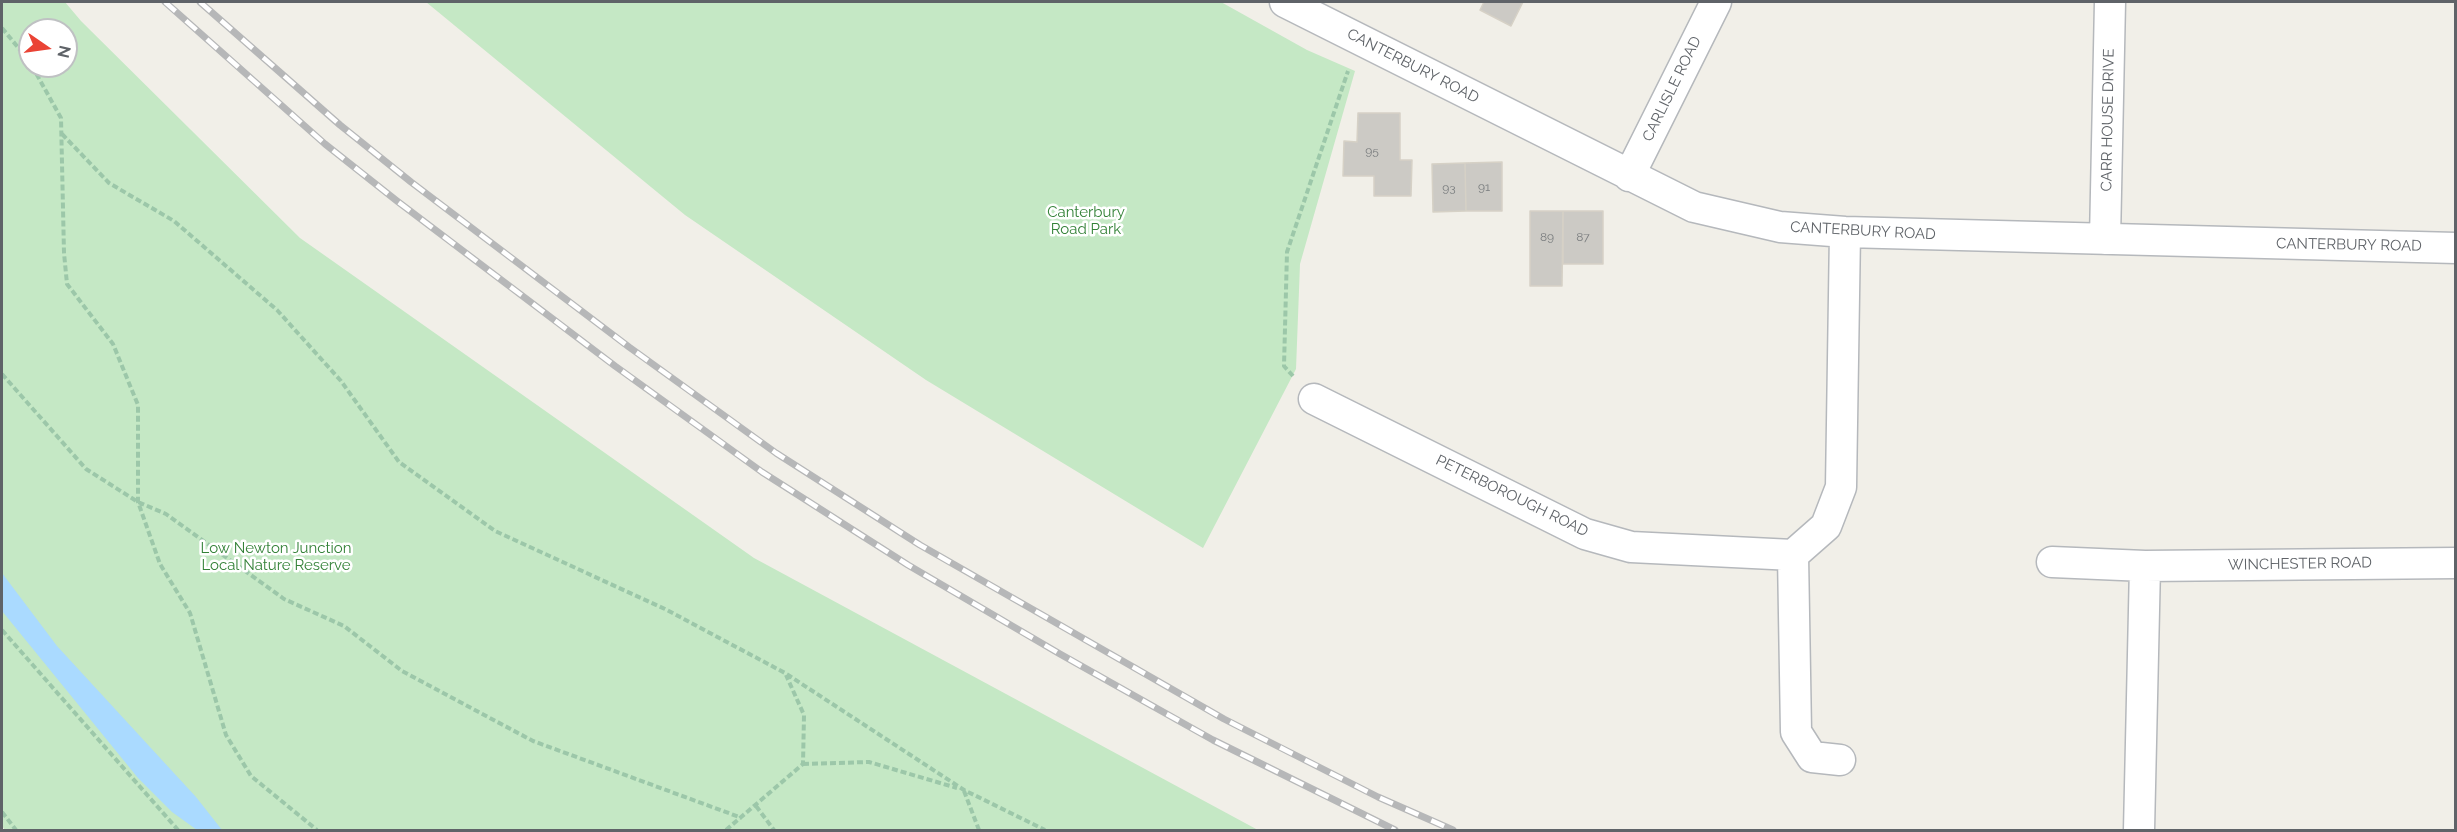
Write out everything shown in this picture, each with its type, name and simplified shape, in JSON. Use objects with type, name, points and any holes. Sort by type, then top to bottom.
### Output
[{"type":"street","name":"CANTERBURY ROAD","points":[[1285,2],[1694,207],[1780,227],[1845,232],[2456,248]]},
{"type":"street","name":"CARLISLE ROAD","points":[[1629,176],[1716,2]]},
{"type":"street","name":"CARR HOUSE DRIVE","points":[[2105,239],[2110,2]]},
{"type":"street","points":[[1840,760],[1812,757],[1796,732],[1793,555],[1826,526],[1841,487],[1845,232]]},
{"type":"street","name":"PETERBOROUGH ROAD","points":[[1314,399],[1585,534],[1631,547],[1793,555]]},
{"type":"street","name":"WINCHESTER ROAD","points":[[2052,562],[2145,566],[2456,563]]},
{"type":"street","points":[[2139,831],[2145,566]]},
{"type":"path","points":[[2,28],[18,48]]},
{"type":"path","points":[[1314,399],[1284,366],[1287,252],[1359,39]]},
{"type":"path","points":[[39,78],[61,118],[63,253],[67,284],[113,344],[138,405],[138,502],[160,564],[190,613],[226,735],[251,776],[317,831]]},
{"type":"path","points":[[62,134],[109,183],[174,221],[277,310],[341,381],[399,462],[495,531],[665,609],[785,673],[963,790],[1045,831]]},
{"type":"path","points":[[2,374],[86,469],[138,502],[166,514],[284,599],[344,626],[402,671],[533,741],[742,818]]},
{"type":"path","points":[[2,630],[178,831]]},
{"type":"path","points":[[785,673],[804,715],[803,764]]},
{"type":"path","points":[[726,831],[803,764],[869,762],[963,790]]},
{"type":"path","points":[[963,790],[979,831]]},
{"type":"path","points":[[756,806],[774,831]]},
{"type":"path","points":[[2,812],[16,831]]},
{"type":"green space","name":"Low Newton Junction Local Nature Reserve","points":[[2,2],[65,2],[81,21],[300,238],[754,558],[1258,830],[5,830],[2,826]]},
{"type":"green space","name":"Canterbury Road Park","points":[[426,2],[1221,2],[1307,50],[1355,71],[1300,264],[1296,369],[1203,548],[926,380],[685,215]]},
{"type":"water","points":[[2,573],[57,646],[196,797],[222,830],[197,830],[172,812],[138,778],[2,611]]},
{"type":"building","points":[[1484,2],[1523,2],[1511,26],[1480,10]]},
{"type":"building","points":[[1358,113],[1400,113],[1400,160],[1412,160],[1411,196],[1374,196],[1374,176],[1343,176],[1344,141],[1357,142]]},
{"type":"building","points":[[1502,162],[1502,211],[1466,211],[1465,163]]},
{"type":"building","points":[[1465,163],[1466,211],[1433,212],[1432,164]]},
{"type":"building","points":[[1530,211],[1563,211],[1562,286],[1530,286]]},
{"type":"building","points":[[1563,211],[1603,211],[1603,264],[1563,264]]},
{"type":"railway","points":[[165,2],[325,144],[397,201],[615,366],[762,472],[908,565],[1060,654],[1213,740],[1395,830]]},
{"type":"railway","points":[[200,2],[340,125],[411,182],[629,347],[776,453],[920,545],[1224,719],[1378,797],[1453,830]]}]
